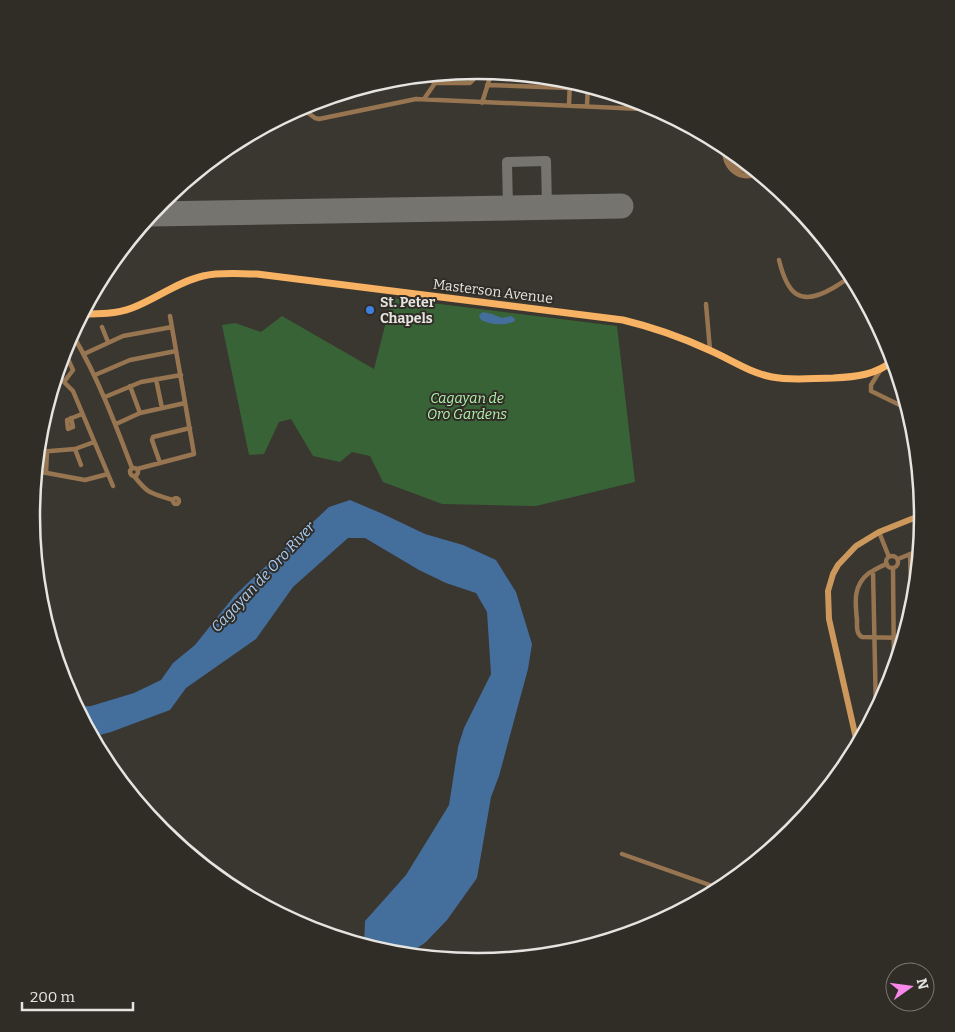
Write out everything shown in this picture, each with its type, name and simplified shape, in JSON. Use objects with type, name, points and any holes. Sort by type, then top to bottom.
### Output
[{"type":"main road","name":"Masterson Avenue","points":[[90,314],[110,313],[127,309],[202,276],[222,273],[248,274],[613,318],[658,330],[710,350],[759,374],[783,379],[866,375],[881,370],[888,365]]},
{"type":"main road","points":[[856,736],[830,619],[828,591],[833,574],[841,560],[856,546],[879,532],[915,518]]},
{"type":"street","points":[[431,81],[435,83],[470,83],[474,78]]},
{"type":"street","points":[[482,103],[490,78]]},
{"type":"street","points":[[424,99],[437,80]]},
{"type":"street","points":[[488,86],[567,88]]},
{"type":"street","points":[[569,105],[570,88]]},
{"type":"street","points":[[587,105],[588,92]]},
{"type":"street","points":[[308,113],[319,119],[405,100],[424,99],[636,109]]},
{"type":"street","points":[[725,155],[728,166],[733,170],[746,176],[751,175]]},
{"type":"street","points":[[730,159],[737,168],[746,171]]},
{"type":"street","points":[[779,260],[787,284],[794,293],[801,297],[825,292],[846,280]]},
{"type":"street","points":[[706,304],[710,350]]},
{"type":"street","points":[[170,316],[194,454],[134,469],[130,474],[134,476],[141,486],[150,492],[173,500]]},
{"type":"street","points":[[102,327],[108,342]]},
{"type":"street","points":[[84,354],[108,342],[128,335],[172,327]]},
{"type":"street","points":[[76,342],[95,375],[134,469]]},
{"type":"street","points":[[95,375],[130,360],[176,351]]},
{"type":"street","points":[[64,382],[73,370],[69,360]]},
{"type":"street","points":[[881,370],[871,385],[871,391],[901,405]]},
{"type":"street","points":[[105,397],[130,386],[181,375]]},
{"type":"street","points":[[156,379],[162,408]]},
{"type":"street","points":[[62,380],[73,392],[113,486]]},
{"type":"street","points":[[130,386],[140,413]]},
{"type":"street","points":[[116,424],[140,413],[186,403]]},
{"type":"street","points":[[71,418],[82,414]]},
{"type":"street","points":[[160,463],[152,440],[153,437],[190,428]]},
{"type":"street","points":[[46,473],[47,451],[75,449],[94,442]]},
{"type":"street","points":[[75,449],[81,465]]},
{"type":"street","points":[[43,472],[86,480],[108,474]]},
{"type":"street","points":[[879,532],[889,557],[887,564]]},
{"type":"street","points":[[898,559],[913,553]]},
{"type":"street","points":[[910,554],[911,575]]},
{"type":"street","points":[[889,557],[894,556],[898,559]]},
{"type":"street","points":[[892,568],[897,566],[898,559]]},
{"type":"street","points":[[887,564],[892,568]]},
{"type":"street","points":[[887,564],[864,577],[857,590],[855,601],[858,635],[862,637],[897,638]]},
{"type":"street","points":[[892,568],[893,652]]},
{"type":"street","points":[[872,571],[876,697]]},
{"type":"street","points":[[622,854],[712,886]]},
{"type":"green space","points":[[472,78],[471,81],[439,81],[449,79]]},
{"type":"green space","name":"Cagayan de Oro Gardens","points":[[392,298],[617,326],[635,482],[536,506],[442,504],[383,482],[370,456],[352,452],[340,462],[313,456],[291,419],[279,422],[264,454],[249,455],[222,325],[235,323],[261,332],[282,316],[374,369]]},
{"type":"water","points":[[483,312],[502,318],[511,316],[515,321],[502,324],[489,323],[481,320],[479,315]]},
{"type":"water","name":"Cagayan de Oro River","points":[[350,500],[425,534],[463,545],[496,560],[516,592],[532,644],[528,669],[499,776],[491,797],[477,878],[447,920],[426,942],[416,949],[364,939],[365,921],[406,875],[449,805],[458,747],[464,728],[491,674],[487,612],[476,593],[446,583],[419,570],[365,538],[348,538],[293,587],[256,639],[186,688],[170,710],[99,735],[83,707],[134,693],[161,680],[173,663],[195,645],[235,595],[329,507]]},
{"type":"taxiway","points":[[508,208],[507,162],[546,161],[547,207]]},
{"type":"runway","points":[[162,214],[621,206]]},
{"type":"place","name":"St. Peter Chapels","points":[[370,310]]}]
